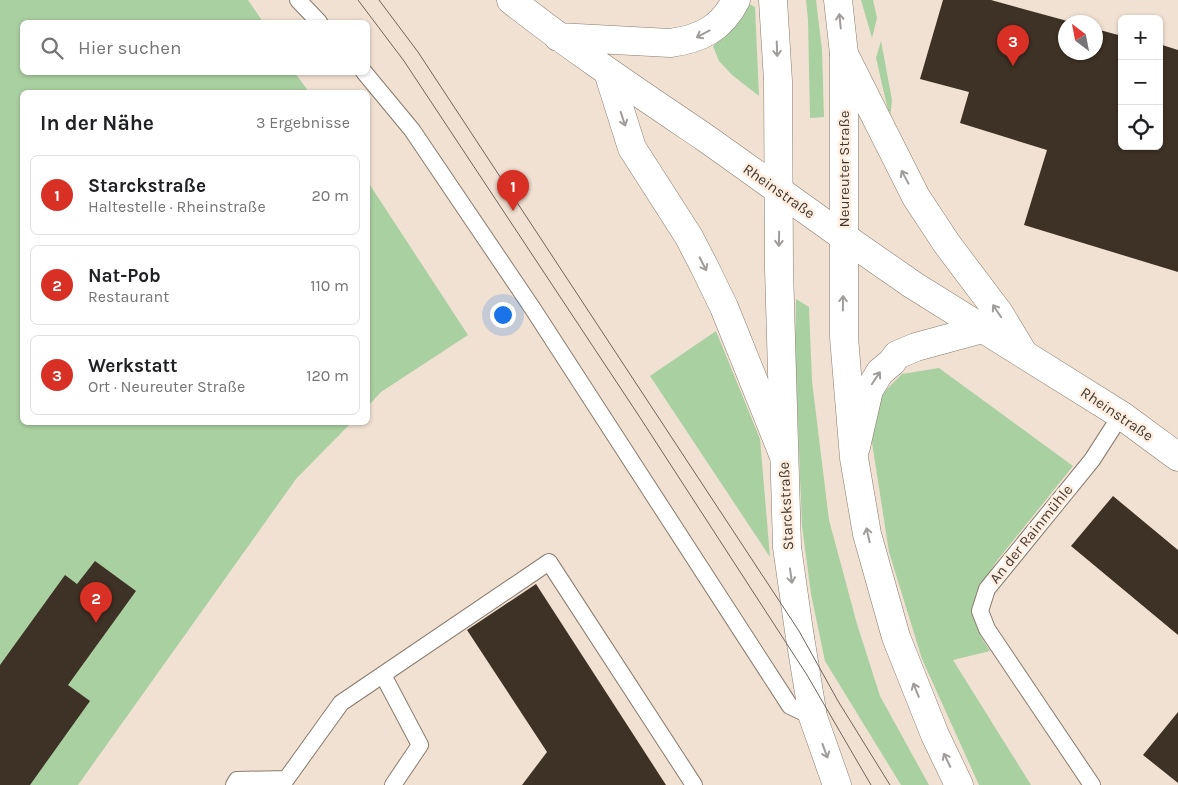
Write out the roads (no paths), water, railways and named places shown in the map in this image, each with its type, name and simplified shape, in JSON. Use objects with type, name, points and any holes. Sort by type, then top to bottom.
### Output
[{"type":"main road","name":"Rheinstraße","points":[[511,0],[558,37],[912,285],[1122,415],[1178,456]]},
{"type":"main road","points":[[558,37],[682,42],[697,38],[714,28],[725,18],[736,0]]},
{"type":"main road","points":[[773,0],[778,81],[779,191]]},
{"type":"main road","name":"Neureuter Straße","points":[[838,0],[844,54],[844,337],[854,458]]},
{"type":"main road","points":[[844,54],[916,197],[947,244],[999,313],[1022,352]]},
{"type":"main road","points":[[608,72],[632,148],[689,237],[704,266],[724,307],[784,456]]},
{"type":"main road","name":"Starckstraße","points":[[779,191],[779,278],[787,547],[813,717],[837,785]]},
{"type":"main road","points":[[959,785],[935,735],[896,637],[868,534],[854,458],[869,390],[880,372],[897,355],[910,349],[982,329]]},
{"type":"lane","points":[[298,0],[317,20]]},
{"type":"lane","points":[[366,75],[412,130],[533,309],[790,706],[813,717]]},
{"type":"lane","name":"An der Rainmühle","points":[[1092,785],[987,629],[980,611],[987,589],[1092,460],[1122,415]]},
{"type":"lane","points":[[234,785],[237,780],[284,782],[341,703],[549,562],[694,785]]},
{"type":"lane","points":[[383,675],[420,745],[393,785]]},
{"type":"tram line","points":[[358,0],[404,61],[639,416],[807,675],[871,785]]},
{"type":"tram line","points":[[379,0],[418,52],[799,631],[838,701],[890,785]]},
{"type":"place","name":"Werkstatt","points":[[1013,66]]},
{"type":"place","name":"Starckstraße","points":[[513,211]]},
{"type":"place","name":"Nat-Pob","points":[[96,623]]}]
